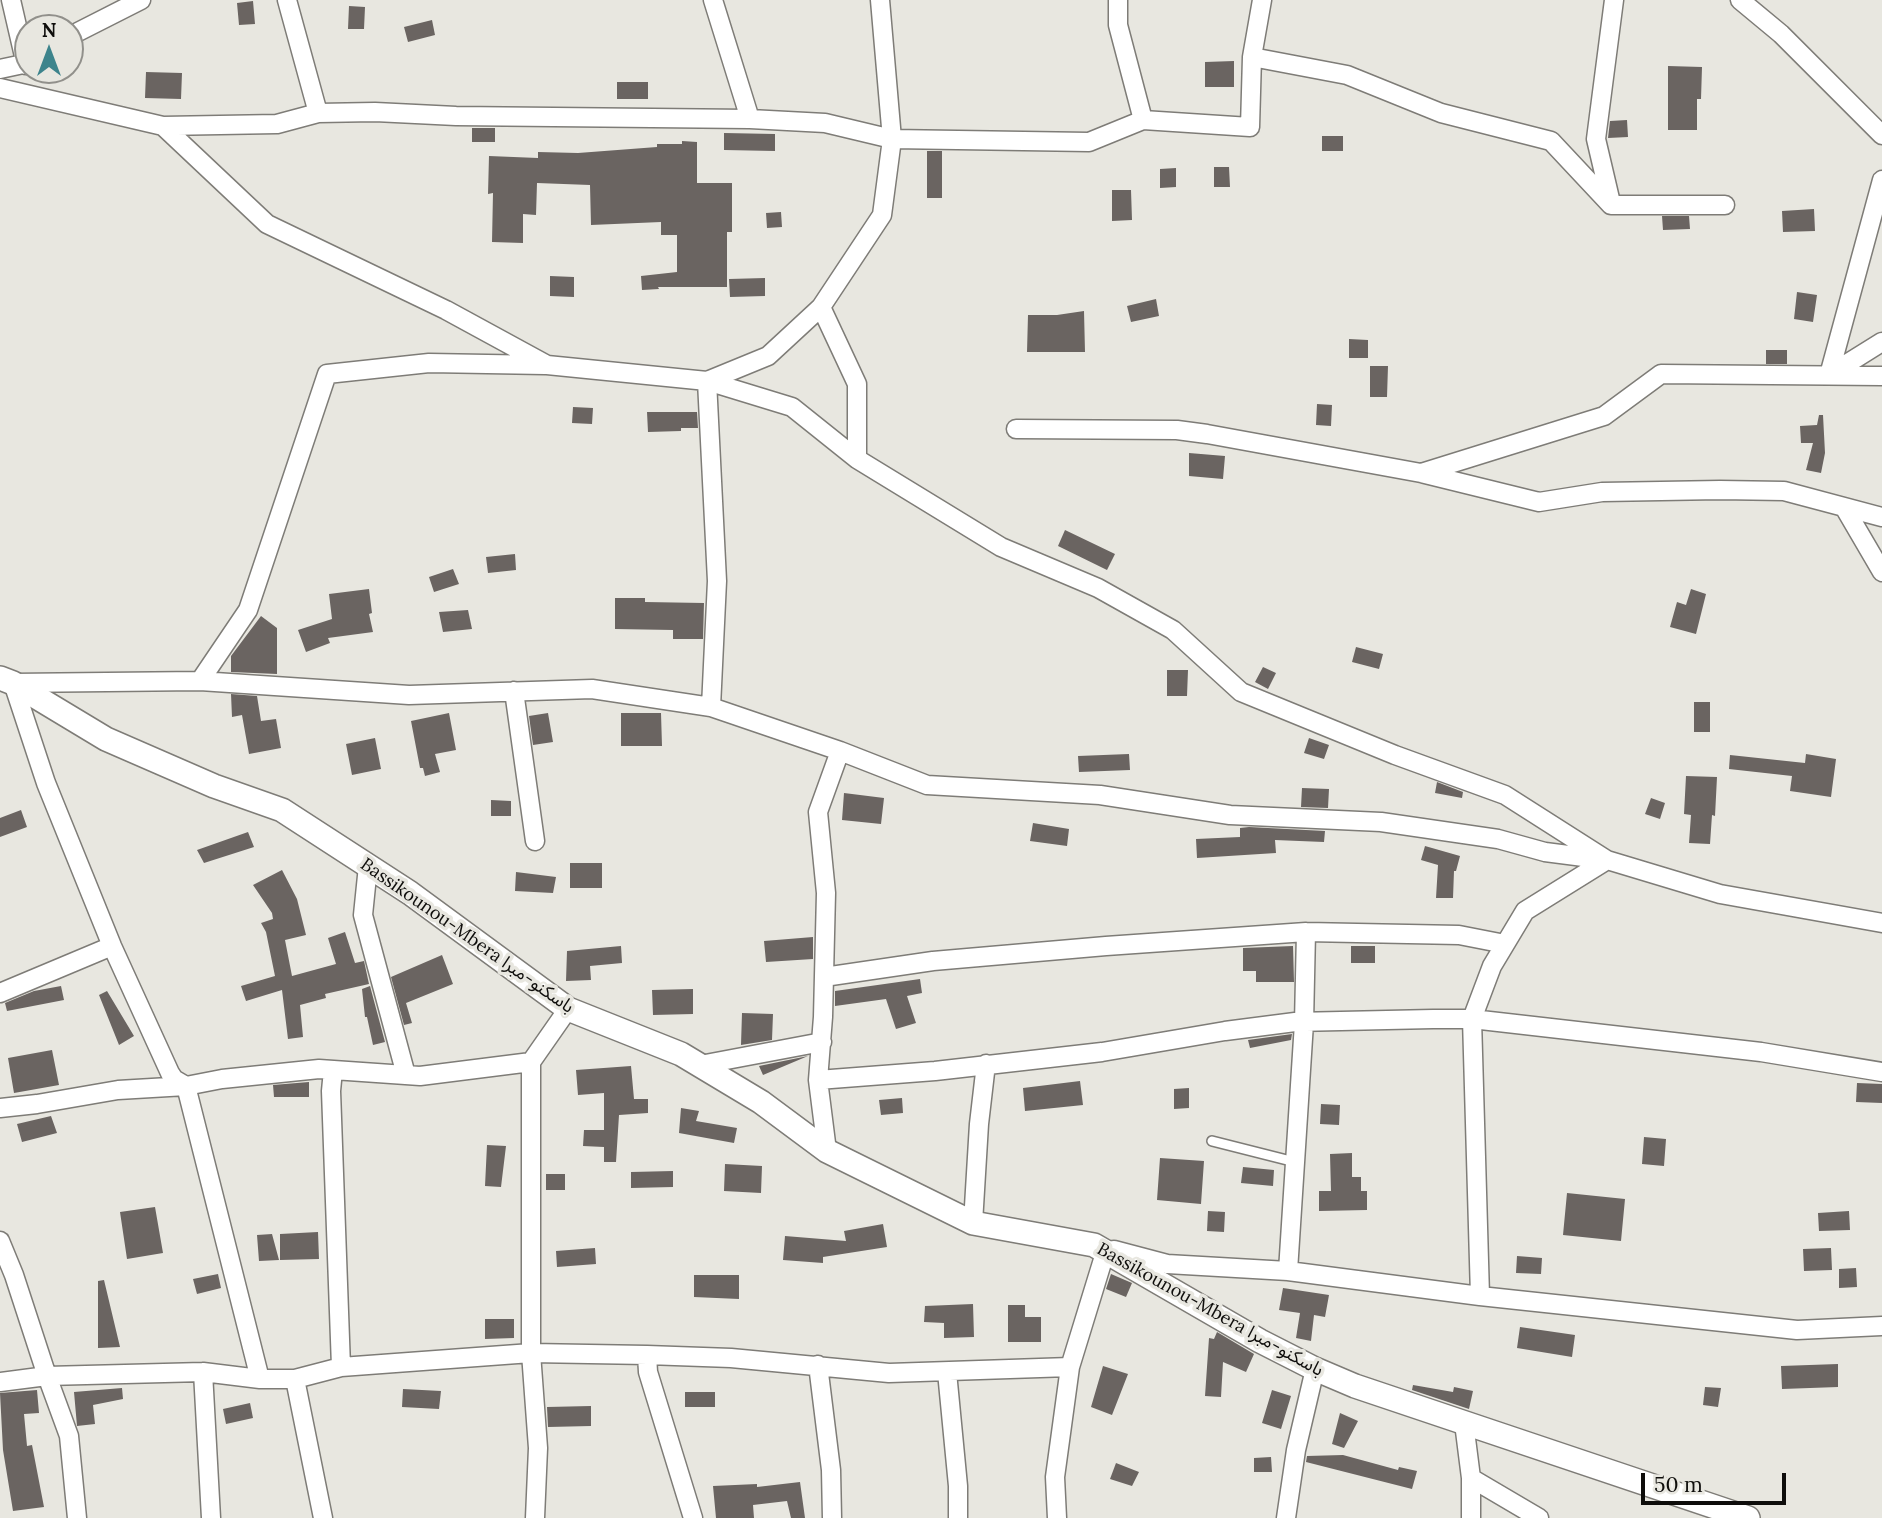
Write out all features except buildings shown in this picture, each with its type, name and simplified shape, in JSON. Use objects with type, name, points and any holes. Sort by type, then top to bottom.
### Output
[{"type":"street","points":[[287,0],[318,113]]},
{"type":"street","points":[[713,0],[750,119]]},
{"type":"street","points":[[707,381],[768,356],[821,307],[882,215],[892,139],[880,0]]},
{"type":"street","points":[[1118,0],[1118,25],[1143,120]]},
{"type":"street","points":[[0,88],[163,126],[277,124],[318,113],[375,112],[456,116],[750,119],[825,123],[892,139],[1088,142],[1143,120],[1250,127],[1252,57],[1262,0]]},
{"type":"street","points":[[1611,205],[1596,139],[1615,0]]},
{"type":"street","points":[[1740,0],[1781,34],[1882,135]]},
{"type":"street","points":[[84,29],[139,1]]},
{"type":"street","points":[[1252,57],[1347,75],[1441,113],[1552,141],[1611,205],[1725,205]]},
{"type":"street","points":[[163,126],[267,224],[446,310],[547,365]]},
{"type":"street","points":[[1829,375],[1882,180]]},
{"type":"street","points":[[821,307],[858,384],[857,459]]},
{"type":"street","points":[[1829,375],[1882,342]]},
{"type":"street","points":[[200,681],[248,610],[327,374],[429,363],[547,365],[707,381],[792,407],[857,459],[1000,547],[1098,588],[1173,630],[1241,692],[1395,755],[1505,795],[1607,860]]},
{"type":"street","points":[[1421,472],[1604,416],[1661,374],[1882,376]]},
{"type":"street","points":[[707,381],[717,581],[711,707]]},
{"type":"street","points":[[1016,429],[1177,430],[1421,472],[1539,502],[1602,492],[1784,491],[1882,517]]},
{"type":"street","points":[[1844,507],[1882,572]]},
{"type":"street","points":[[260,1379],[186,1086],[174,1079],[170,1073],[112,946],[7,680],[200,681],[409,695],[592,688],[711,707],[840,751],[926,785],[1100,795],[1230,815],[1381,822],[1498,839],[1545,852],[1607,860],[1720,894],[1882,923]]},
{"type":"street","name":"Bassikounou-Mbera باسكنو-مبرا","points":[[7,680],[106,739],[214,786],[282,810],[410,893],[568,1009],[681,1054],[761,1102],[827,1150],[973,1223],[1100,1249],[1260,1341],[1355,1386],[1748,1518]]},
{"type":"street","points":[[514,691],[535,841]]},
{"type":"street","points":[[827,1150],[818,1080],[822,1042],[826,893],[818,812],[840,751]]},
{"type":"street","points":[[1480,1296],[1472,1019],[1492,966],[1525,911],[1607,860]]},
{"type":"street","points":[[368,866],[363,915],[406,1075]]},
{"type":"street","points":[[824,977],[933,961],[1306,932],[1459,934],[1505,944]]},
{"type":"street","points":[[1288,1271],[1304,1023],[1306,932]]},
{"type":"street","points":[[0,993],[112,946]]},
{"type":"street","points":[[536,1518],[538,1448],[531,1353],[531,1062],[568,1009]]},
{"type":"street","points":[[818,1080],[935,1071],[986,1063],[1102,1052],[1225,1031],[1304,1023],[1472,1019],[1760,1052],[1882,1072]]},
{"type":"street","points":[[700,1065],[822,1042]]},
{"type":"street","points":[[0,1108],[118,1090],[186,1086],[222,1079],[319,1069],[421,1076],[531,1062]]},
{"type":"street","points":[[973,1223],[986,1063]]},
{"type":"street","points":[[333,1070],[331,1091],[341,1367]]},
{"type":"street","points":[[0,1241],[15,1275],[69,1436],[76,1518]]},
{"type":"street","points":[[1057,1518],[1055,1477],[1070,1367],[1100,1249],[1167,1264],[1288,1271],[1480,1296],[1797,1330],[1882,1326]]},
{"type":"street","points":[[0,1382],[47,1376],[203,1372],[260,1379],[295,1379],[341,1367],[531,1353],[731,1357],[889,1373],[1070,1367]]},
{"type":"street","points":[[647,1355],[648,1372],[693,1518]]},
{"type":"street","points":[[818,1365],[831,1470],[832,1518]]},
{"type":"street","points":[[1286,1518],[1296,1450],[1315,1369]]},
{"type":"street","points":[[203,1372],[211,1518]]},
{"type":"street","points":[[947,1372],[958,1486],[958,1518]]},
{"type":"street","points":[[295,1379],[323,1518]]},
{"type":"street","points":[[1464,1423],[1471,1478],[1471,1518]]},
{"type":"street","points":[[1471,1478],[1539,1518]]},
{"type":"lane","points":[[1212,1141],[1295,1162]]}]
